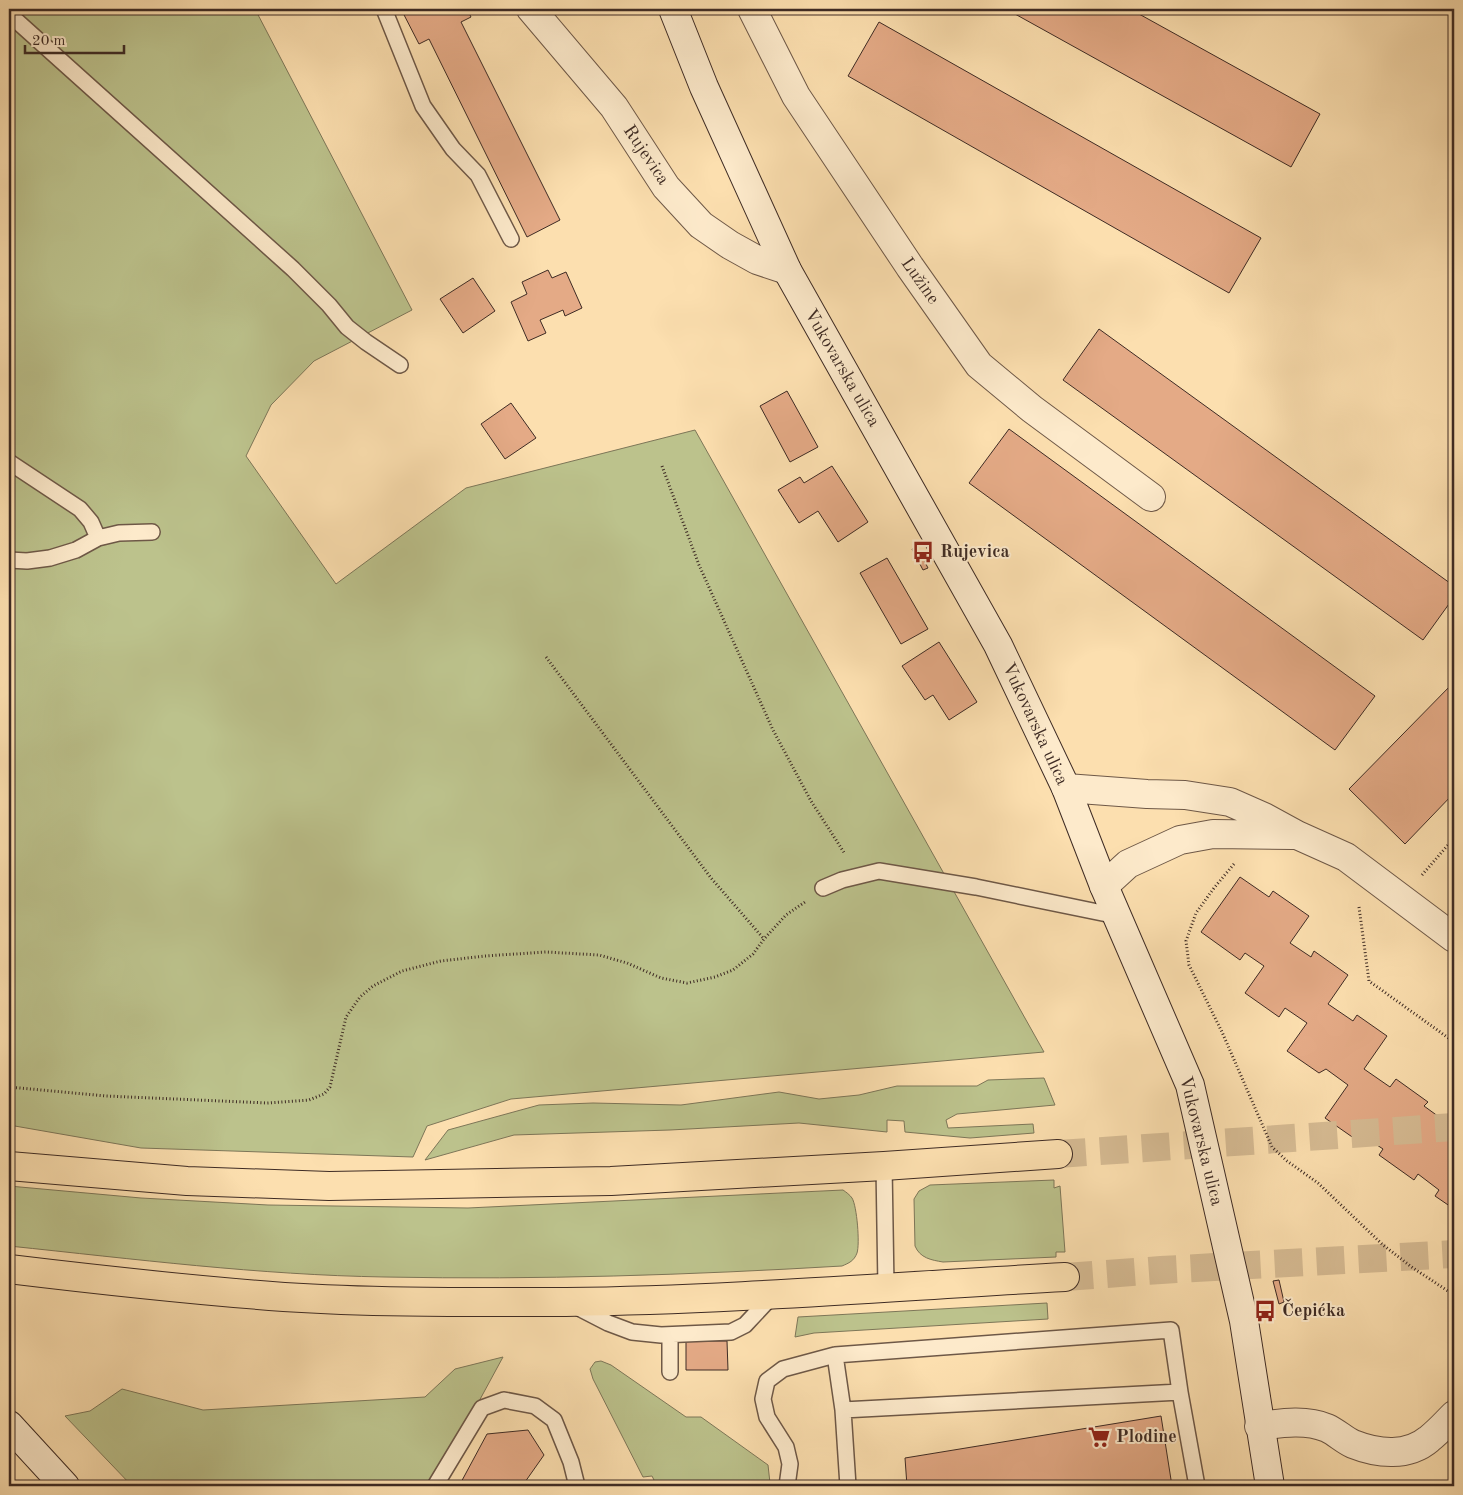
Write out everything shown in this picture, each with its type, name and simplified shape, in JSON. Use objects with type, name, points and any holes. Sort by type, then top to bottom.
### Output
[{"type":"highway","points":[[9,1166],[187,1181],[329,1186],[611,1181],[1058,1154]]},
{"type":"highway","points":[[9,1269],[155,1286],[285,1297],[567,1302],[774,1294],[1065,1277]]},
{"type":"street","name":"Rujevica","points":[[531,9],[614,107],[666,186],[701,225],[730,245],[757,260],[787,270]]},
{"type":"street","name":"Vukovarska ulica","points":[[673,9],[704,87],[787,270],[998,645],[1066,788],[1104,886],[1190,1085],[1244,1321],[1259,1426],[1270,1486]]},
{"type":"street","name":"Lužine","points":[[752,9],[796,96],[910,267],[979,365],[1032,409],[1151,497]]},
{"type":"street","points":[[1066,788],[1185,795],[1230,802],[1346,857],[1454,938]]},
{"type":"street","points":[[1104,886],[1128,864],[1180,840],[1213,834],[1297,835]]},
{"type":"street","points":[[1259,1426],[1296,1422],[1319,1426],[1327,1428],[1358,1446],[1372,1450],[1394,1452],[1411,1450],[1429,1440],[1454,1415]]},
{"type":"street","points":[[9,1425],[65,1486]]},
{"type":"lane","points":[[384,9],[423,106],[453,149],[478,175],[511,239]]},
{"type":"lane","points":[[9,14],[293,269],[329,305],[347,327],[400,365]]},
{"type":"lane","points":[[9,462],[80,509],[91,522],[98,538]]},
{"type":"lane","points":[[9,560],[27,561],[50,558],[76,550],[98,538],[119,533],[152,532]]},
{"type":"lane","points":[[823,888],[842,880],[879,871],[976,887],[1118,916]]},
{"type":"lane","points":[[884,1166],[886,1287]]},
{"type":"lane","points":[[567,1302],[608,1323],[632,1332],[670,1335],[731,1332],[745,1325],[774,1294]]},
{"type":"lane","points":[[787,1486],[790,1464],[786,1447],[767,1417],[763,1399],[767,1381],[783,1369],[835,1355],[1171,1330],[1196,1486]]},
{"type":"lane","points":[[670,1335],[670,1372]]},
{"type":"lane","points":[[835,1355],[843,1410],[848,1486]]},
{"type":"lane","points":[[843,1410],[1180,1392]]},
{"type":"lane","points":[[435,1486],[482,1408],[504,1400],[534,1406],[554,1420],[571,1462],[577,1486]]},
{"type":"path","points":[[662,466],[699,565],[773,730],[811,801],[859,876]]},
{"type":"path","points":[[546,656],[711,878],[764,939]]},
{"type":"path","points":[[1421,877],[1454,838]]},
{"type":"path","points":[[1237,862],[1214,888],[1196,913],[1186,941],[1189,965],[1222,1032],[1272,1148],[1318,1183],[1383,1245],[1454,1296]]},
{"type":"path","points":[[9,1087],[106,1096],[267,1103],[309,1100],[324,1094],[330,1086],[346,1017],[360,997],[373,986],[402,971],[441,961],[546,952],[599,955],[627,963],[661,978],[687,983],[714,977],[733,970],[752,954],[786,915],[823,888]]},
{"type":"path","points":[[1359,903],[1369,981],[1454,1042]]},
{"type":"green space","points":[[9,9],[255,9],[412,310],[314,361],[271,405],[246,456],[336,584],[466,488],[695,430],[1044,1052],[511,1099],[427,1126],[413,1157],[141,1148],[9,1125]]},
{"type":"green space","points":[[1044,1078],[1055,1105],[957,1114],[946,1120],[948,1128],[1033,1124],[1034,1133],[970,1138],[905,1132],[904,1121],[887,1120],[887,1132],[799,1123],[670,1130],[514,1135],[425,1160],[448,1130],[539,1105],[593,1103],[681,1105],[779,1092],[819,1099],[859,1095],[897,1086],[977,1086],[988,1080]]},
{"type":"green space","points":[[1054,1180],[1054,1188],[1060,1186],[1065,1252],[1056,1252],[1056,1257],[943,1262],[923,1256],[915,1246],[914,1199],[919,1191],[930,1185]]},
{"type":"green space","points":[[9,1186],[141,1198],[268,1205],[468,1208],[843,1190],[854,1202],[858,1225],[858,1248],[853,1260],[842,1266],[728,1272],[442,1278],[338,1276],[244,1270],[9,1246]]},
{"type":"green space","points":[[1047,1303],[1048,1319],[814,1333],[795,1337],[798,1317]]},
{"type":"green space","points":[[503,1357],[433,1486],[132,1486],[65,1416],[90,1411],[122,1389],[203,1410],[425,1397],[455,1369]]},
{"type":"green space","points":[[601,1361],[611,1365],[686,1417],[701,1417],[768,1465],[769,1486],[657,1486],[652,1476],[643,1477],[593,1379],[590,1369],[595,1362]]},
{"type":"building","points":[[401,9],[467,9],[471,17],[461,22],[560,220],[527,237],[429,39],[419,44]]},
{"type":"building","points":[[1006,9],[1130,9],[1320,114],[1291,167]]},
{"type":"building","points":[[879,22],[1261,238],[1229,293],[848,76]]},
{"type":"building","points":[[548,270],[552,278],[566,272],[582,308],[565,316],[563,310],[540,320],[546,333],[528,341],[511,302],[527,294],[522,282]]},
{"type":"building","points":[[473,278],[495,311],[463,333],[440,299]]},
{"type":"building","points":[[1099,329],[1454,586],[1454,597],[1423,640],[1063,380]]},
{"type":"building","points":[[787,391],[818,447],[790,462],[760,406]]},
{"type":"building","points":[[511,403],[536,438],[505,459],[481,424]]},
{"type":"building","points":[[1009,429],[1375,696],[1335,750],[969,483]]},
{"type":"building","points":[[832,466],[868,522],[838,542],[818,511],[799,523],[778,490],[800,477],[804,483]]},
{"type":"building","points":[[917,547],[928,568],[923,570],[912,549]]},
{"type":"building","points":[[887,558],[928,629],[901,644],[860,573]]},
{"type":"building","points":[[939,642],[977,702],[949,720],[933,695],[925,700],[902,666]]},
{"type":"building","points":[[1454,682],[1454,793],[1405,844],[1349,789]]},
{"type":"building","points":[[1240,877],[1269,897],[1273,891],[1309,916],[1290,943],[1311,957],[1314,951],[1348,975],[1328,1004],[1353,1021],[1357,1015],[1387,1036],[1364,1069],[1390,1087],[1396,1079],[1428,1102],[1424,1106],[1446,1122],[1450,1116],[1454,1120],[1454,1209],[1435,1196],[1439,1190],[1418,1174],[1414,1180],[1379,1155],[1383,1149],[1362,1135],[1358,1141],[1325,1118],[1348,1085],[1326,1069],[1319,1073],[1287,1051],[1307,1023],[1285,1008],[1279,1017],[1245,993],[1264,966],[1245,953],[1240,960],[1201,932]]},
{"type":"building","points":[[1279,1280],[1284,1302],[1279,1304],[1273,1281]]},
{"type":"building","points":[[686,1341],[727,1341],[728,1370],[686,1370]]},
{"type":"building","name":"Plodine","points":[[1161,1416],[1172,1486],[907,1486],[905,1458]]},
{"type":"building","points":[[528,1430],[544,1455],[525,1482],[527,1486],[459,1486],[487,1434]]},
{"type":"tunnel","points":[[1058,1154],[1454,1127]]},
{"type":"tunnel","points":[[1065,1277],[1454,1254]]},
{"type":"place","name":"Rujevica","points":[[923,552]]},
{"type":"place","name":"Čepićka","points":[[1265,1311]]},
{"type":"place","name":"Plodine","points":[[1099,1437]]}]
